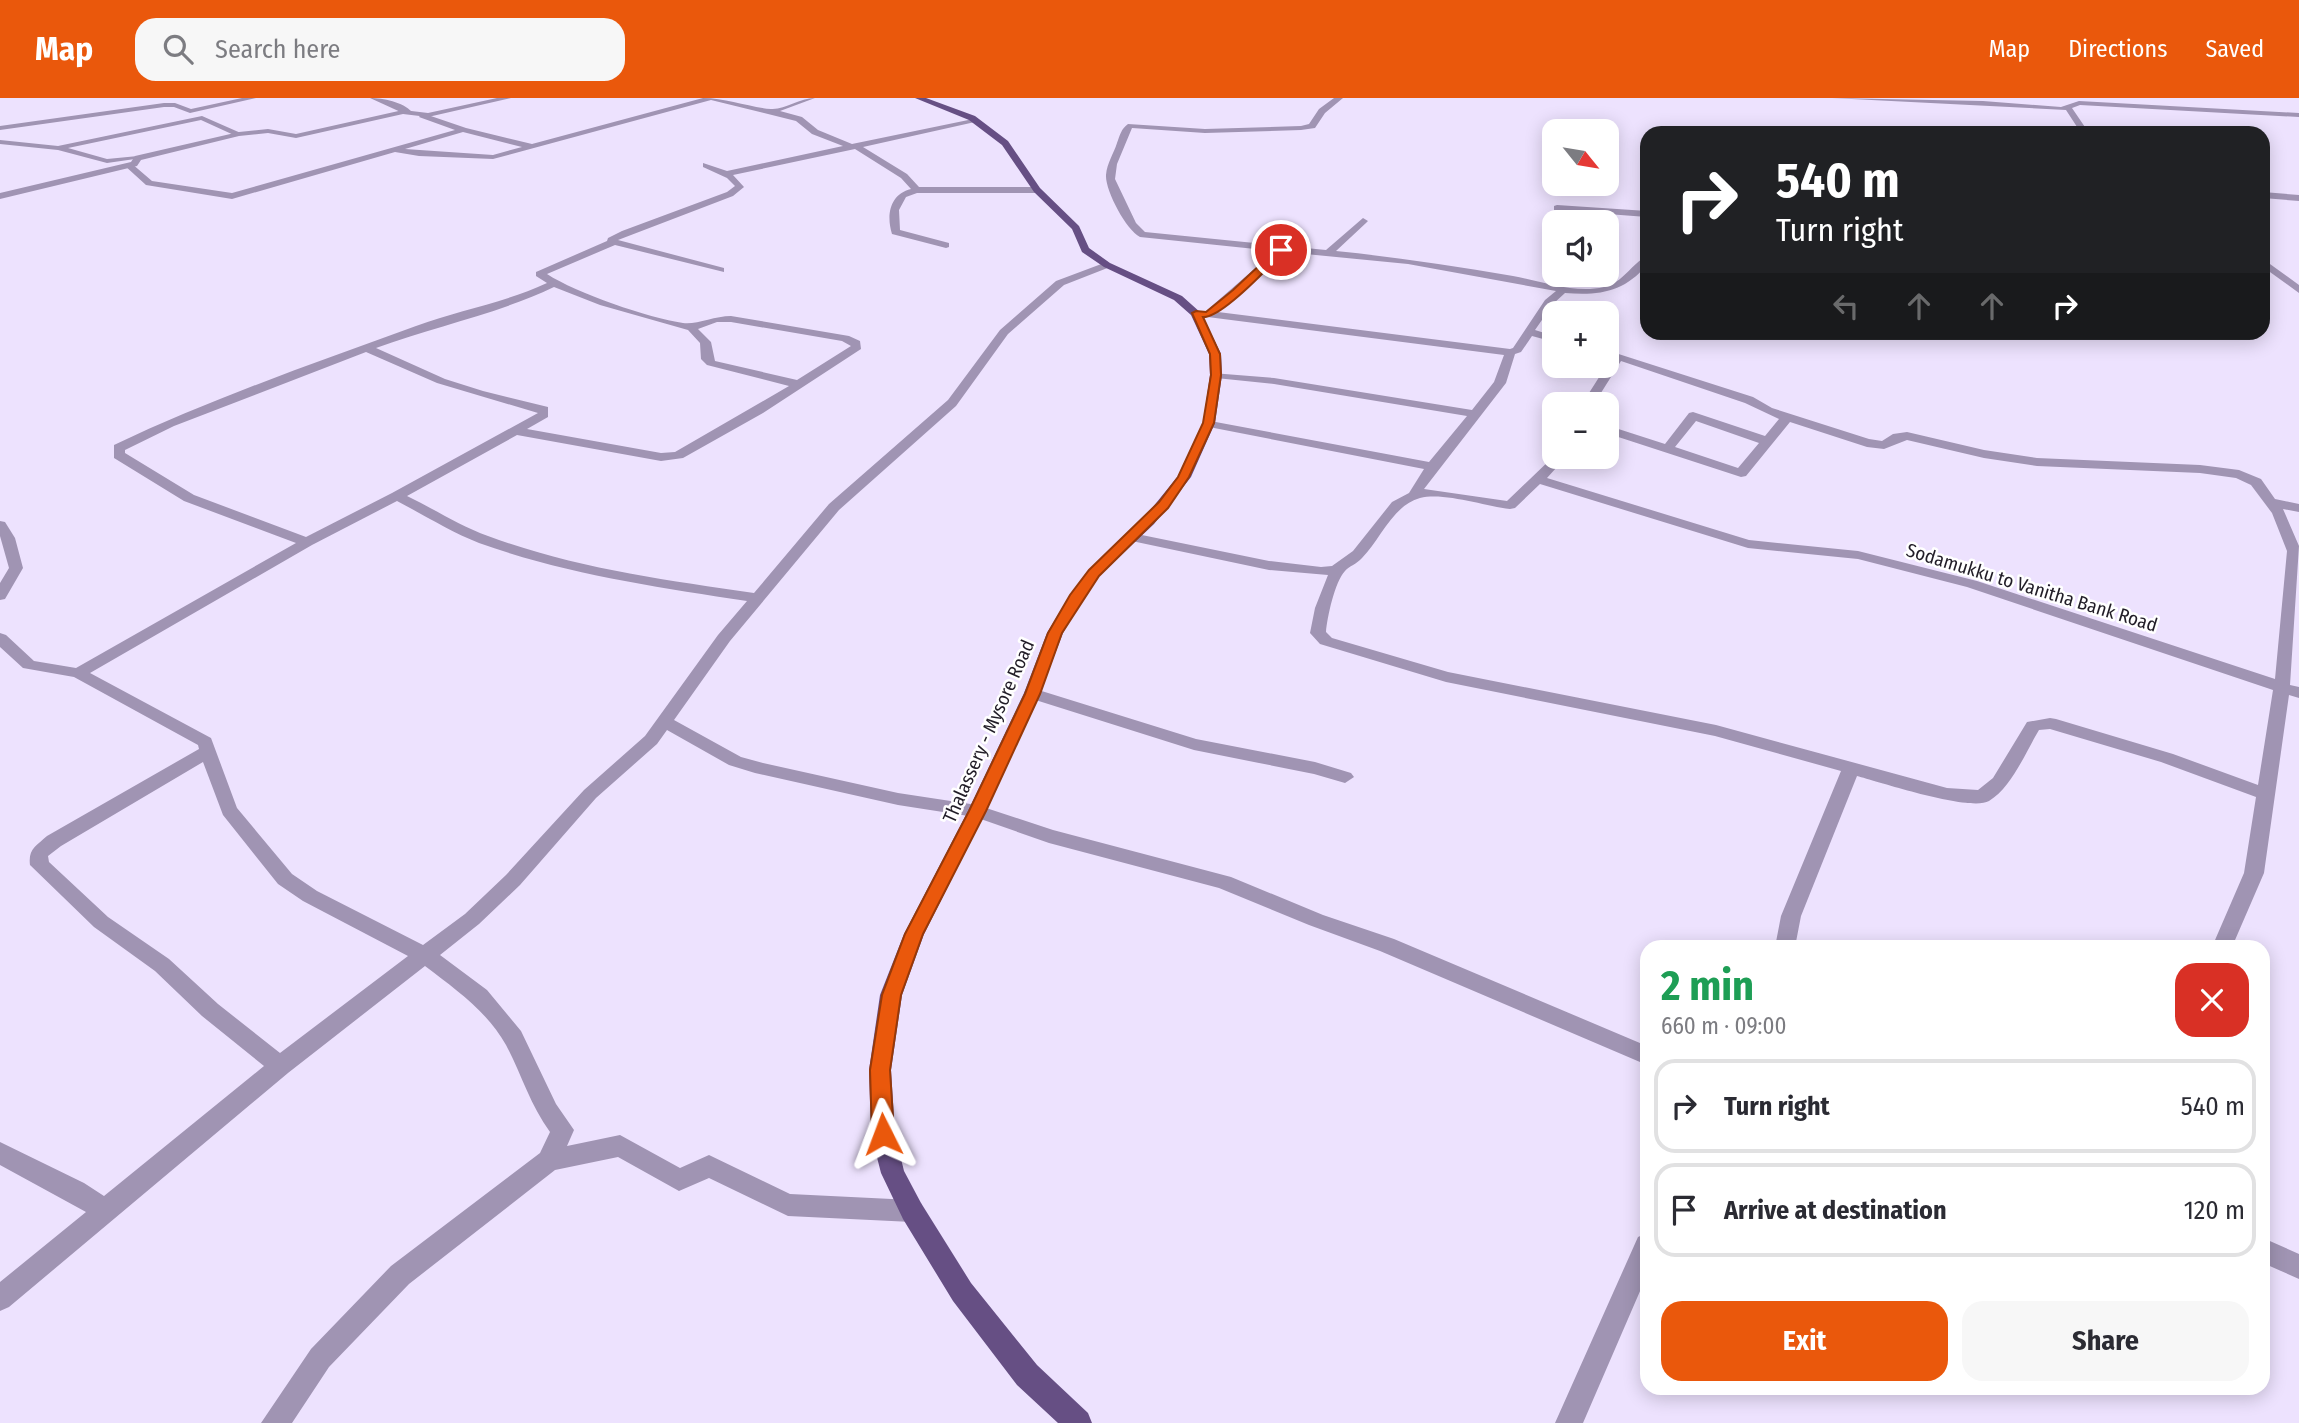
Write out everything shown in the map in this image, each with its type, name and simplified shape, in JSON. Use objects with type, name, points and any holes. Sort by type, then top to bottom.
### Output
[{"type":"main road","points":[[919,98],[975,120],[1005,143],[1037,190],[1076,228],[1086,250],[1107,265],[1166,292],[1202,314]]},
{"type":"main road","name":"Thalassery - Mysore Road","points":[[1078,1423],[1027,1375],[962,1292],[912,1211],[893,1173],[883,1134],[880,1070],[891,995],[914,934],[977,811],[1032,694],[1055,633],[1077,595],[1094,573],[1164,505],[1184,477],[1209,423],[1216,375],[1215,354],[1202,314]]},
{"type":"street","points":[[188,110],[252,98]]},
{"type":"street","points":[[374,98],[408,112]]},
{"type":"street","points":[[422,115],[507,98]]},
{"type":"street","points":[[395,150],[485,158],[711,98],[799,119],[815,132],[854,147],[904,176],[916,190]]},
{"type":"street","points":[[774,111],[811,98]]},
{"type":"street","points":[[1339,98],[1322,111],[1312,126],[1301,128],[1205,131],[1132,125],[1126,129],[1108,173],[1118,202],[1138,234],[1409,261],[1538,283],[1563,290],[1596,293],[1631,279],[1640,268]]},
{"type":"street","points":[[1836,98],[2068,109]]},
{"type":"street","points":[[2068,109],[2071,104],[2079,103],[2299,115]]},
{"type":"street","points":[[0,128],[175,105],[239,134]]},
{"type":"street","points":[[2068,109],[2080,126]]},
{"type":"street","points":[[0,142],[58,148],[107,162],[138,158],[239,134],[276,131],[296,136],[408,112],[463,130],[534,146]]},
{"type":"street","points":[[58,148],[202,118]]},
{"type":"street","points":[[726,174],[975,120]]},
{"type":"street","points":[[128,165],[149,183],[232,197],[463,130]]},
{"type":"street","points":[[0,196],[128,165],[138,158]]},
{"type":"street","points":[[614,242],[611,240],[625,233],[736,191],[740,187],[738,182],[726,174],[706,165]]},
{"type":"street","points":[[946,245],[895,232],[894,204],[902,194],[916,190],[1037,190]]},
{"type":"street","points":[[2270,196],[2299,198]]},
{"type":"street","points":[[1557,208],[1640,214]]},
{"type":"street","points":[[1327,254],[1363,221]]},
{"type":"street","points":[[516,431],[661,457],[678,455],[759,410],[857,347],[856,343],[819,332],[731,319],[715,319],[691,327],[628,311],[554,283],[540,274],[614,242],[719,270]]},
{"type":"street","points":[[1202,314],[1236,292],[1281,250]]},
{"type":"street","points":[[0,1298],[280,1066],[472,919],[513,880],[590,794],[651,740],[724,638],[834,507],[952,403],[975,368],[1013,323],[1060,283],[1107,265]]},
{"type":"street","points":[[2270,267],[2299,290]]},
{"type":"street","points":[[307,542],[189,498],[119,455],[118,448],[170,423],[423,327],[522,299],[554,283]]},
{"type":"street","points":[[1202,314],[1510,352],[1517,350],[1549,302],[1563,290]]},
{"type":"street","points":[[691,327],[705,342],[707,359],[711,363],[797,384]]},
{"type":"street","points":[[1530,332],[1542,336]]},
{"type":"street","points":[[78,673],[307,542],[397,496],[544,414],[544,410],[479,394],[441,381],[369,349]]},
{"type":"street","points":[[1413,496],[1432,467],[1500,383],[1510,352]]},
{"type":"street","points":[[1619,357],[1867,443],[1884,445],[1898,437],[1907,436],[2038,463],[2200,469],[2239,474],[2256,482],[2279,513],[2294,551],[2282,687],[2254,873],[2225,940]]},
{"type":"street","points":[[1216,375],[1275,381],[1476,414]]},
{"type":"street","points":[[1667,450],[1693,416],[1767,441]]},
{"type":"street","points":[[1619,433],[1741,473],[1788,416]]},
{"type":"street","points":[[1209,423],[1432,467]]},
{"type":"street","points":[[1132,537],[1325,573],[1337,570],[1355,556],[1399,503],[1413,496],[1429,493],[1510,505],[1548,469]]},
{"type":"street","name":"Sodamukku to Vanitha Bank Road","points":[[1538,479],[1748,544],[1858,555],[1972,584],[2299,693]]},
{"type":"street","points":[[397,496],[482,539],[567,565],[631,579],[759,598]]},
{"type":"street","points":[[2271,502],[2299,508]]},
{"type":"street","points":[[0,525],[8,538],[16,568],[0,596]]},
{"type":"street","points":[[1337,570],[1321,606],[1318,620],[1318,633],[1326,641],[1446,677],[1716,731],[1947,794],[1982,797],[1999,782],[2033,726],[2050,723],[2167,758],[2266,794]]},
{"type":"street","points":[[0,638],[29,665],[78,673],[205,742],[229,810],[285,878],[310,896],[426,956],[480,996],[513,1037],[548,1111],[562,1130],[549,1160]]},
{"type":"street","points":[[1032,694],[1194,744],[1315,768],[1345,777]]},
{"type":"street","points":[[664,721],[735,761],[761,769],[898,799],[977,811],[1049,835],[1224,882],[1387,945],[1640,1053]]},
{"type":"street","points":[[208,751],[54,841],[38,854],[40,864],[101,922],[162,965],[210,1010],[280,1066]]},
{"type":"street","points":[[1786,940],[1791,916],[1851,768]]},
{"type":"street","points":[[275,1423],[320,1358],[400,1275],[549,1160],[621,1146],[678,1180],[709,1166],[788,1205],[912,1211]]},
{"type":"street","points":[[0,1153],[75,1191],[106,1211]]},
{"type":"street","points":[[2270,1253],[2299,1267]]},
{"type":"street","points":[[1569,1423],[1640,1261]]},
{"type":"route","points":[[883,1134],[880,1070],[891,995],[914,934],[977,811],[1032,694],[1055,633],[1077,595],[1094,573],[1164,505],[1184,477],[1196,453],[1209,423],[1208,415],[1216,375],[1215,354],[1196,313],[1208,315],[1281,250]]}]
